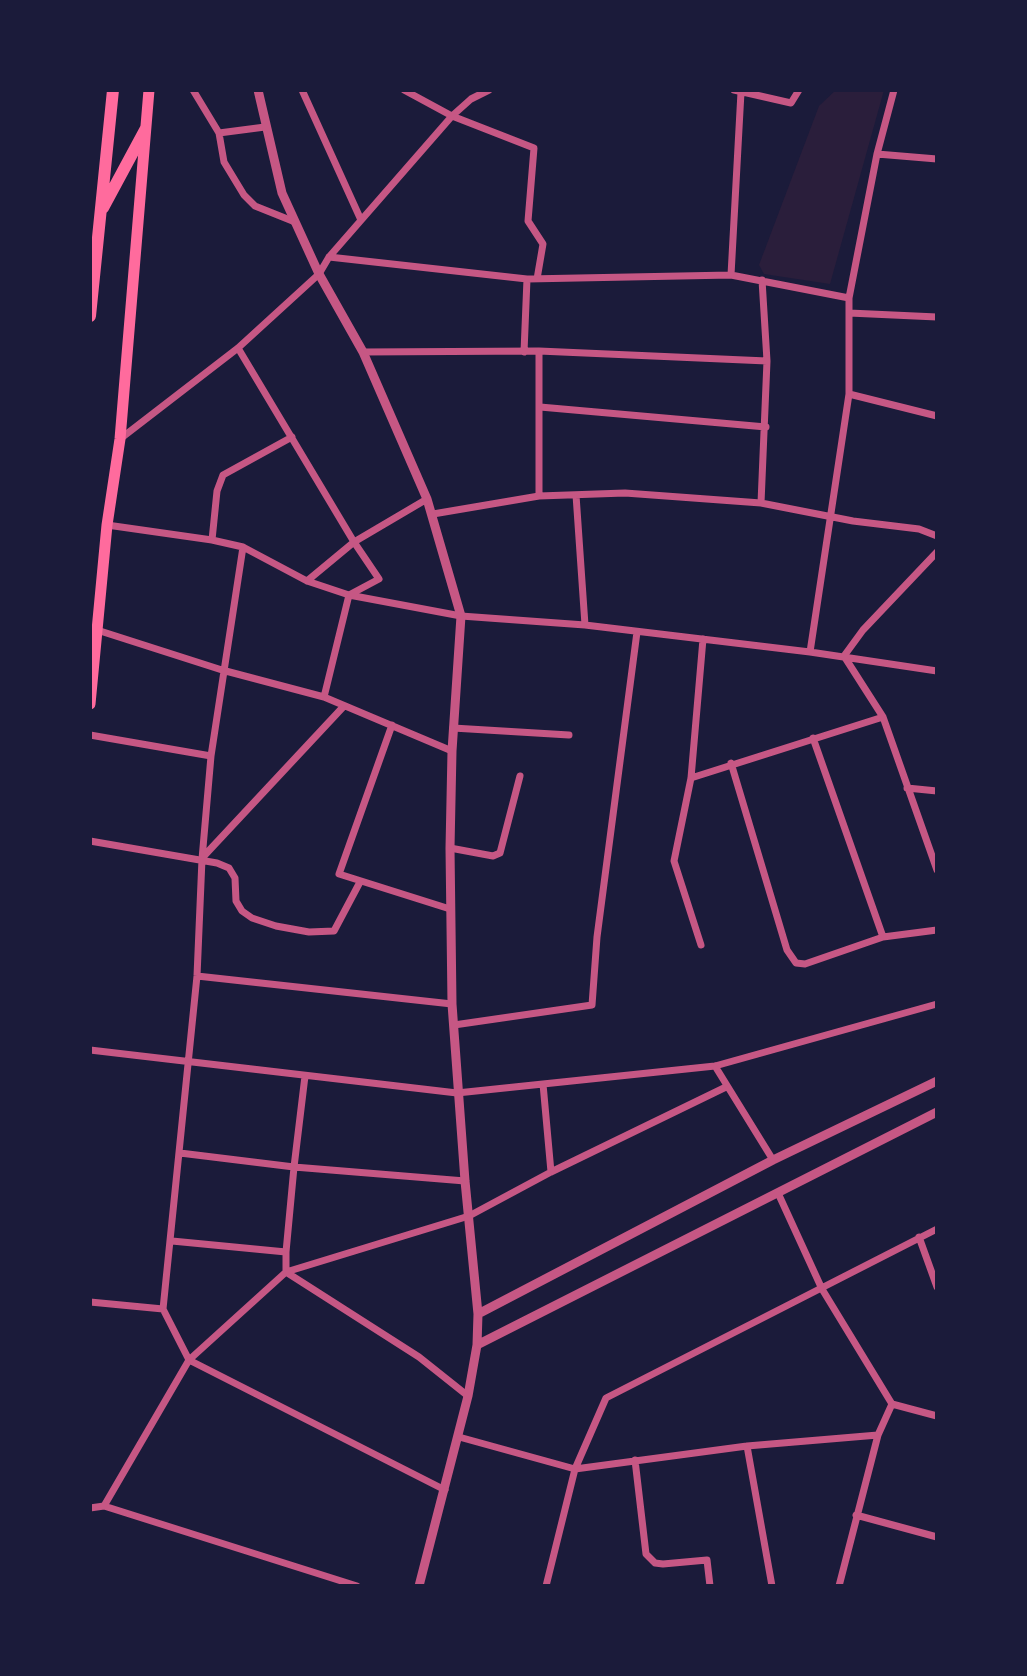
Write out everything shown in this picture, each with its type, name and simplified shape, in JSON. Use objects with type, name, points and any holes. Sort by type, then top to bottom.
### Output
[{"type":"main road","points":[[90,316],[113,90]]},
{"type":"main road","points":[[90,704],[107,525],[120,439],[149,90]]},
{"type":"main road","points":[[100,214],[145,130]]},
{"type":"street","points":[[193,90],[219,133],[224,162],[244,195],[255,206],[295,222]]},
{"type":"street","points":[[258,90],[282,193],[319,274],[363,352],[427,499],[461,616],[452,751],[452,1004],[457,1093],[478,1314],[477,1345],[459,1437],[419,1586]]},
{"type":"street","points":[[302,90],[361,220]]},
{"type":"street","points":[[404,90],[452,116],[534,148],[528,221],[543,244],[537,279]]},
{"type":"street","points":[[120,439],[238,348],[319,274],[329,257],[452,116],[471,99],[489,90]]},
{"type":"street","points":[[731,275],[737,91],[791,103],[799,90]]},
{"type":"street","points":[[810,652],[849,394],[849,298],[877,154],[894,90]]},
{"type":"street","points":[[219,133],[265,127]]},
{"type":"street","points":[[877,154],[937,159]]},
{"type":"street","points":[[329,257],[527,279],[731,275],[849,298]]},
{"type":"street","points":[[524,352],[527,279]]},
{"type":"street","points":[[761,503],[767,361],[762,280]]},
{"type":"street","points":[[849,313],[937,317]]},
{"type":"street","points":[[238,348],[379,579],[349,595],[324,697]]},
{"type":"street","points":[[363,352],[539,351],[767,361]]},
{"type":"street","points":[[539,351],[539,496]]},
{"type":"street","points":[[849,394],[937,416]]},
{"type":"street","points":[[540,407],[766,427]]},
{"type":"street","points":[[212,540],[217,491],[223,475],[292,437]]},
{"type":"street","points":[[433,514],[539,496],[625,493],[761,503],[919,529],[937,536]]},
{"type":"street","points":[[576,495],[585,625]]},
{"type":"street","points":[[307,581],[354,542],[427,499]]},
{"type":"street","points":[[107,525],[243,547],[307,581],[349,595],[461,616],[585,625],[844,656],[937,671]]},
{"type":"street","points":[[243,547],[211,756],[202,859],[197,976],[163,1309],[189,1360],[445,1490]]},
{"type":"street","points":[[844,656],[863,630],[936,554]]},
{"type":"street","points":[[97,630],[222,670],[324,697],[452,751]]},
{"type":"street","points":[[454,1025],[592,1005],[597,937],[637,632]]},
{"type":"street","points":[[701,945],[674,861],[691,778],[703,639]]},
{"type":"street","points":[[844,656],[883,717],[937,870]]},
{"type":"street","points":[[202,859],[344,706]]},
{"type":"street","points":[[691,778],[883,717]]},
{"type":"street","points":[[392,725],[339,874],[450,909]]},
{"type":"street","points":[[453,728],[569,735]]},
{"type":"street","points":[[90,735],[211,756]]},
{"type":"street","points":[[813,738],[883,937]]},
{"type":"street","points":[[731,763],[787,950],[796,963],[805,964],[883,937],[937,930]]},
{"type":"street","points":[[450,848],[493,856],[500,853],[520,776]]},
{"type":"street","points":[[907,788],[937,791]]},
{"type":"street","points":[[90,841],[202,859],[229,868],[235,878],[236,901],[242,911],[276,926],[309,932],[334,931],[360,882]]},
{"type":"street","points":[[197,976],[452,1004]]},
{"type":"street","points":[[90,1050],[457,1093],[715,1066],[937,1004]]},
{"type":"street","points":[[715,1066],[773,1160]]},
{"type":"street","points":[[286,1272],[305,1076]]},
{"type":"street","points":[[478,1314],[773,1160],[937,1081]]},
{"type":"street","points":[[543,1084],[551,1172]]},
{"type":"street","points":[[104,1506],[189,1360],[286,1272],[469,1216],[551,1172],[726,1087]]},
{"type":"street","points":[[477,1345],[937,1112]]},
{"type":"street","points":[[180,1153],[294,1167],[465,1181]]},
{"type":"street","points":[[778,1193],[822,1289],[892,1404],[937,1416]]},
{"type":"street","points":[[546,1586],[575,1469],[606,1398],[937,1229]]},
{"type":"street","points":[[919,1237],[937,1287]]},
{"type":"street","points":[[172,1241],[286,1252]]},
{"type":"street","points":[[286,1272],[419,1357],[468,1396]]},
{"type":"street","points":[[90,1302],[163,1309]]},
{"type":"street","points":[[839,1586],[878,1435],[892,1404]]},
{"type":"street","points":[[459,1437],[575,1469],[747,1446],[878,1435]]},
{"type":"street","points":[[747,1446],[772,1586]]},
{"type":"street","points":[[635,1460],[646,1554],[655,1563],[663,1564],[707,1560],[710,1586]]},
{"type":"street","points":[[90,1508],[104,1506],[357,1586]]},
{"type":"street","points":[[856,1515],[937,1537]]},
{"type":"shaded area","points":[[836,90],[884,90],[830,284],[764,274],[759,265],[819,106]]}]
